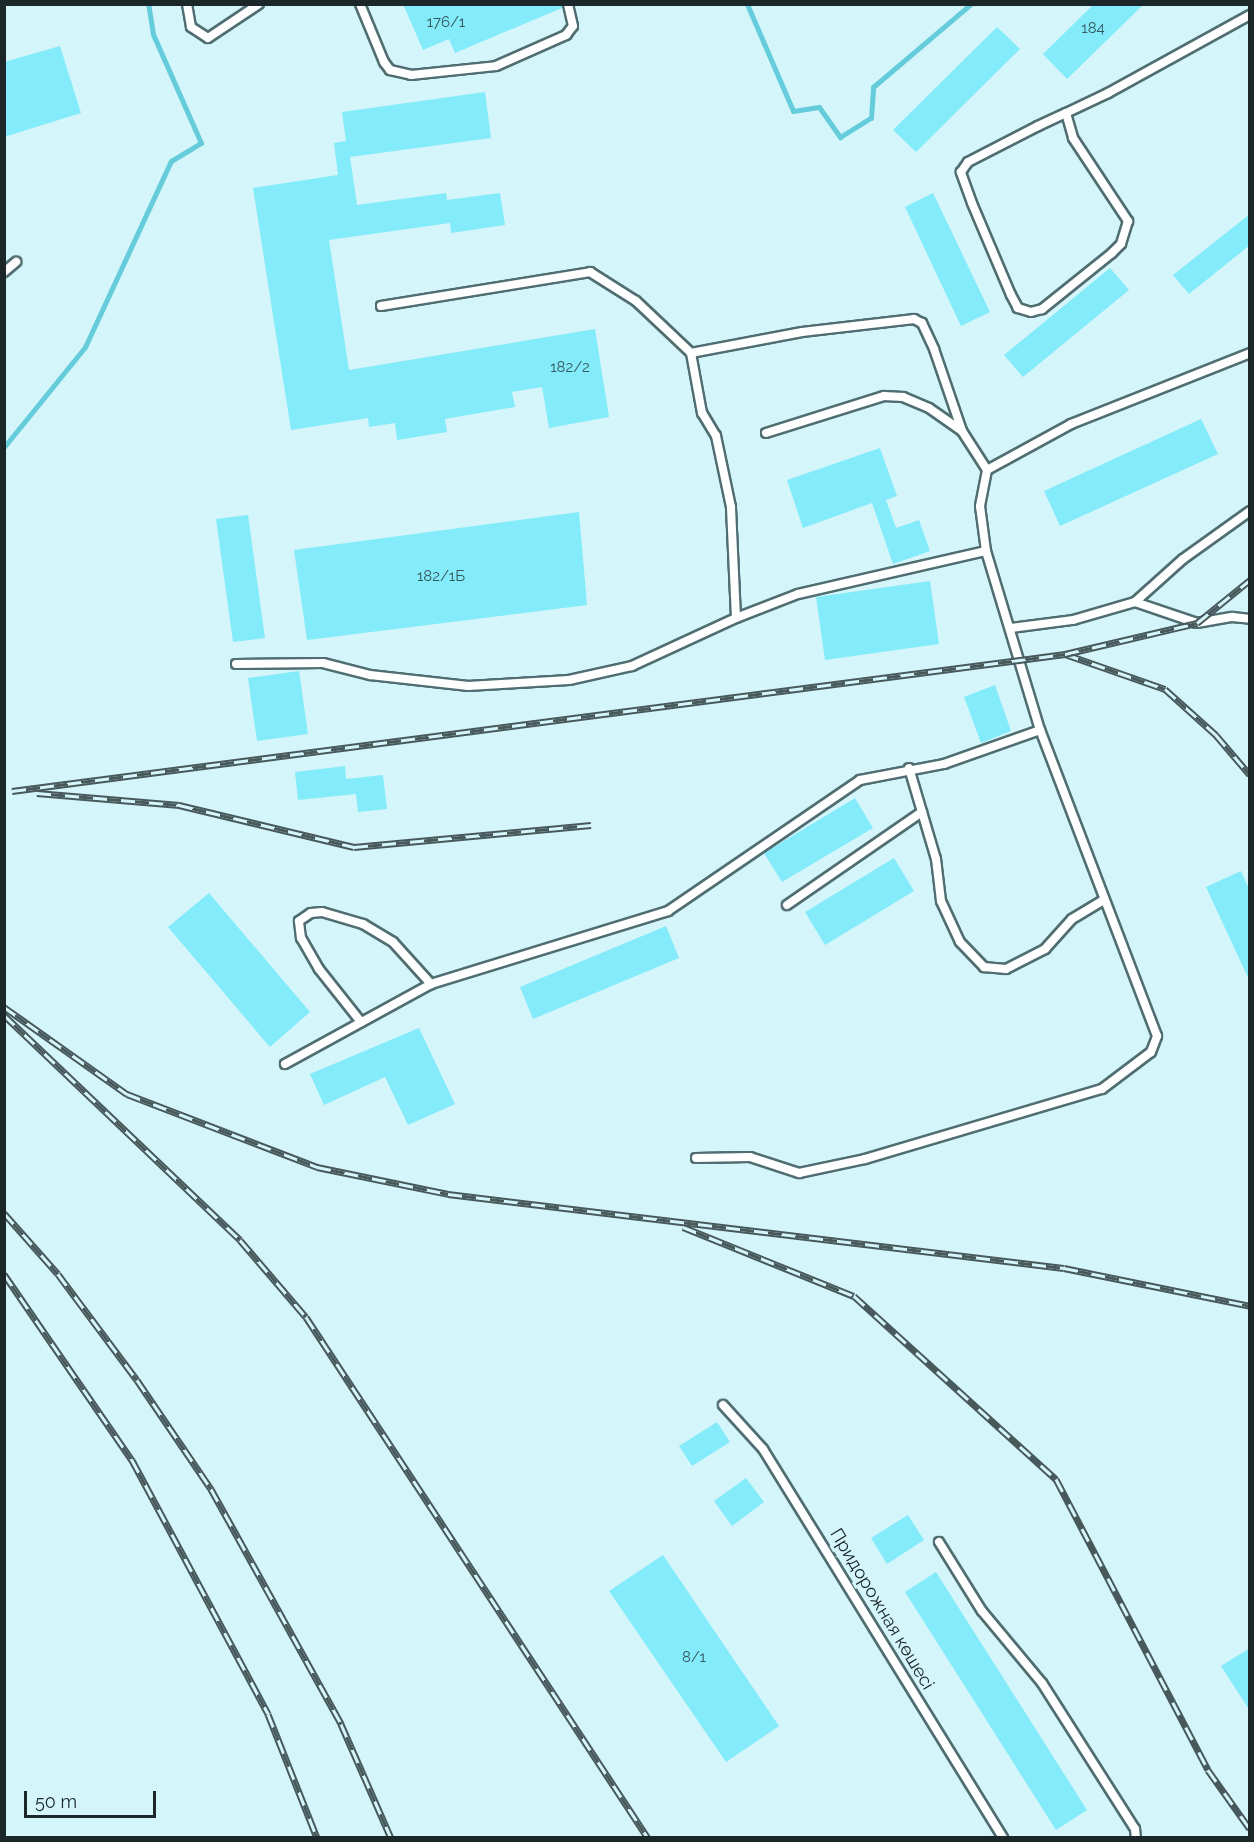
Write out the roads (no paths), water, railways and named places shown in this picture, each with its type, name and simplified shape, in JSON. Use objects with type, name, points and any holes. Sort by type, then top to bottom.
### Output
[{"type":"lane","points":[[187,4],[191,27],[208,38],[259,4]]},
{"type":"lane","points":[[360,4],[384,62],[390,70],[411,75],[496,66],[566,35],[573,26],[568,4]]},
{"type":"lane","points":[[1066,113],[1073,138],[1128,221],[1121,244],[1112,253],[1042,309],[1031,312],[1018,308],[1011,296],[961,172],[968,162],[1066,113],[1250,15]]},
{"type":"lane","points":[[4,272],[16,262]]},
{"type":"lane","points":[[381,306],[590,272],[636,301],[691,353],[702,413],[716,436],[732,507],[736,618]]},
{"type":"lane","points":[[691,353],[802,332],[914,319],[922,323],[934,349],[962,431],[987,470],[980,506],[986,551],[1040,730],[1102,902],[1157,1036],[1151,1052],[1102,1089],[937,1141],[799,1173],[750,1157],[696,1158]]},
{"type":"lane","points":[[987,470],[1071,424],[1250,353]]},
{"type":"lane","points":[[766,434],[884,396],[903,397],[929,408],[962,431]]},
{"type":"lane","points":[[1011,628],[1073,620],[1135,602],[1183,559],[1250,511]]},
{"type":"lane","points":[[236,664],[323,663],[370,675],[468,686],[569,680],[632,666],[736,618],[798,594],[986,551]]},
{"type":"lane","points":[[1135,602],[1197,623],[1232,617],[1250,619]]},
{"type":"lane","points":[[285,1064],[431,984],[668,911],[860,780],[909,768],[944,764],[1040,730]]},
{"type":"lane","points":[[909,768],[936,859],[941,902],[960,942],[984,967],[1006,969],[1045,949],[1072,920],[1102,902]]},
{"type":"lane","points":[[787,905],[922,812]]},
{"type":"lane","points":[[361,1022],[319,969],[301,938],[299,921],[311,913],[322,912],[363,924],[393,942],[431,984]]},
{"type":"lane","name":"Придорожная көшесі","points":[[723,1405],[763,1449],[1003,1838]]},
{"type":"lane","points":[[939,1542],[982,1611],[1042,1683],[1135,1829],[1136,1838]]},
{"type":"waterway","points":[[4,447],[85,347],[171,161],[201,143],[153,34],[148,4]]},
{"type":"waterway","points":[[747,4],[793,111],[819,107],[840,137],[871,118],[873,87],[971,4]]},
{"type":"railway","points":[[12,791],[1065,654],[1197,623],[1250,580]]},
{"type":"railway","points":[[1065,654],[1165,689],[1216,735],[1250,775]]},
{"type":"railway","points":[[37,793],[179,805],[354,847],[591,825]]},
{"type":"railway","points":[[4,1007],[127,1094],[317,1167],[448,1194],[1064,1268],[1250,1306]]},
{"type":"railway","points":[[4,1015],[240,1240],[306,1317],[648,1838]]},
{"type":"railway","points":[[4,1213],[58,1274],[137,1380],[211,1489],[341,1724],[391,1838]]},
{"type":"railway","points":[[683,1227],[854,1296],[1056,1479],[1208,1770],[1250,1829]]},
{"type":"railway","points":[[4,1274],[132,1460],[268,1714],[317,1838]]}]
